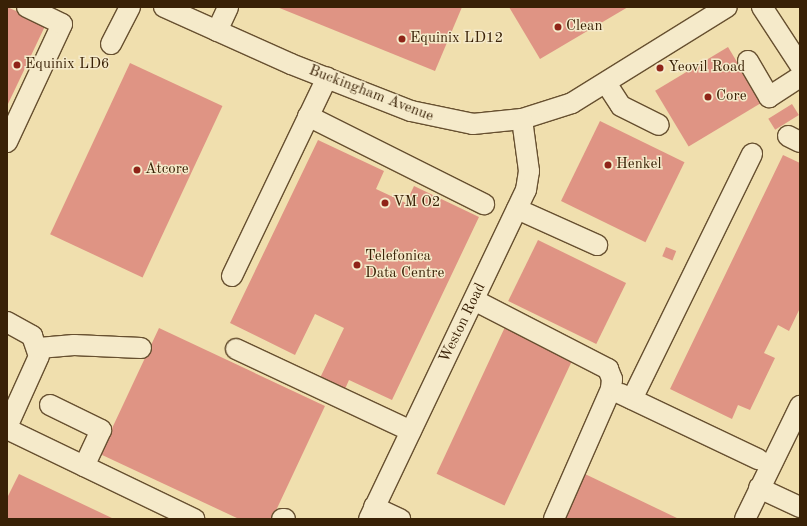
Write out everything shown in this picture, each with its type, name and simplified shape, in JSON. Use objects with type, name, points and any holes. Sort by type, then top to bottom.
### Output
[{"type":"street","points":[[7,142],[62,24],[27,7]]},
{"type":"street","points":[[111,44],[130,7]]},
{"type":"street","name":"Buckingham Avenue","points":[[164,7],[327,78],[431,118],[473,124],[522,119],[552,112],[606,83],[727,7]]},
{"type":"street","points":[[217,31],[228,7]]},
{"type":"street","points":[[762,7],[800,65]]},
{"type":"street","points":[[748,61],[769,97],[800,77]]},
{"type":"street","points":[[232,276],[327,78]]},
{"type":"street","points":[[606,83],[621,106],[659,125]]},
{"type":"street","points":[[308,116],[484,204]]},
{"type":"street","name":"Weston Road","points":[[371,513],[474,300],[517,209],[528,181],[522,119]]},
{"type":"street","points":[[632,399],[752,154]]},
{"type":"street","points":[[517,209],[597,245]]},
{"type":"street","points":[[474,300],[608,369],[611,389],[554,519]]},
{"type":"street","points":[[7,322],[32,336],[39,348],[37,362],[7,428],[194,519]]},
{"type":"street","points":[[39,348],[74,345],[141,348]]},
{"type":"street","points":[[236,349],[411,431]]},
{"type":"street","points":[[611,389],[758,459]]},
{"type":"street","points":[[50,405],[101,430],[84,466]]},
{"type":"street","points":[[745,519],[800,406]]},
{"type":"street","points":[[759,488],[800,507]]},
{"type":"street","points":[[371,513],[400,519]]},
{"type":"building","name":"Equinix LD6","points":[[7,7],[46,24],[7,106]]},
{"type":"building","name":"Equinix LD12","points":[[277,7],[462,7],[435,71]]},
{"type":"building","name":"Clean","points":[[509,7],[628,7],[540,59]]},
{"type":"building","name":"Core","points":[[728,47],[761,103],[689,146],[655,91]]},
{"type":"building","name":"Atcore","points":[[130,63],[222,106],[143,277],[50,234]]},
{"type":"building","points":[[792,104],[799,115],[775,130],[768,119]]},
{"type":"building","points":[[600,121],[684,162],[645,242],[561,201]]},
{"type":"building","name":"Telefonica Data Centre","points":[[318,140],[384,171],[376,189],[406,203],[414,186],[479,217],[392,400],[349,380],[345,389],[320,378],[344,328],[315,314],[295,355],[230,323]]},
{"type":"building","points":[[783,155],[800,163],[800,308],[789,331],[778,325],[764,353],[775,358],[750,410],[738,405],[732,419],[670,389]]},
{"type":"building","points":[[538,240],[626,283],[596,344],[508,301]]},
{"type":"building","points":[[666,247],[676,251],[672,260],[662,256]]},
{"type":"building","points":[[505,327],[573,359],[505,506],[437,474]]},
{"type":"building","points":[[159,328],[325,406],[272,519],[239,519],[100,454]]},
{"type":"building","points":[[19,474],[114,519],[7,519],[7,498]]},
{"type":"building","points":[[585,474],[679,519],[563,519]]},
{"type":"place","name":"Clean","points":[[558,27]]},
{"type":"place","name":"Equinix LD12","points":[[402,39]]},
{"type":"place","name":"Equinix LD6","points":[[17,65]]},
{"type":"place","name":"Yeovil Road","points":[[660,68]]},
{"type":"place","name":"Core","points":[[708,97]]},
{"type":"place","name":"Henkel","points":[[608,165]]},
{"type":"place","name":"Atcore","points":[[137,170]]},
{"type":"place","name":"VM O2","points":[[385,203]]},
{"type":"place","name":"Telefonica Data Centre","points":[[357,265]]}]
